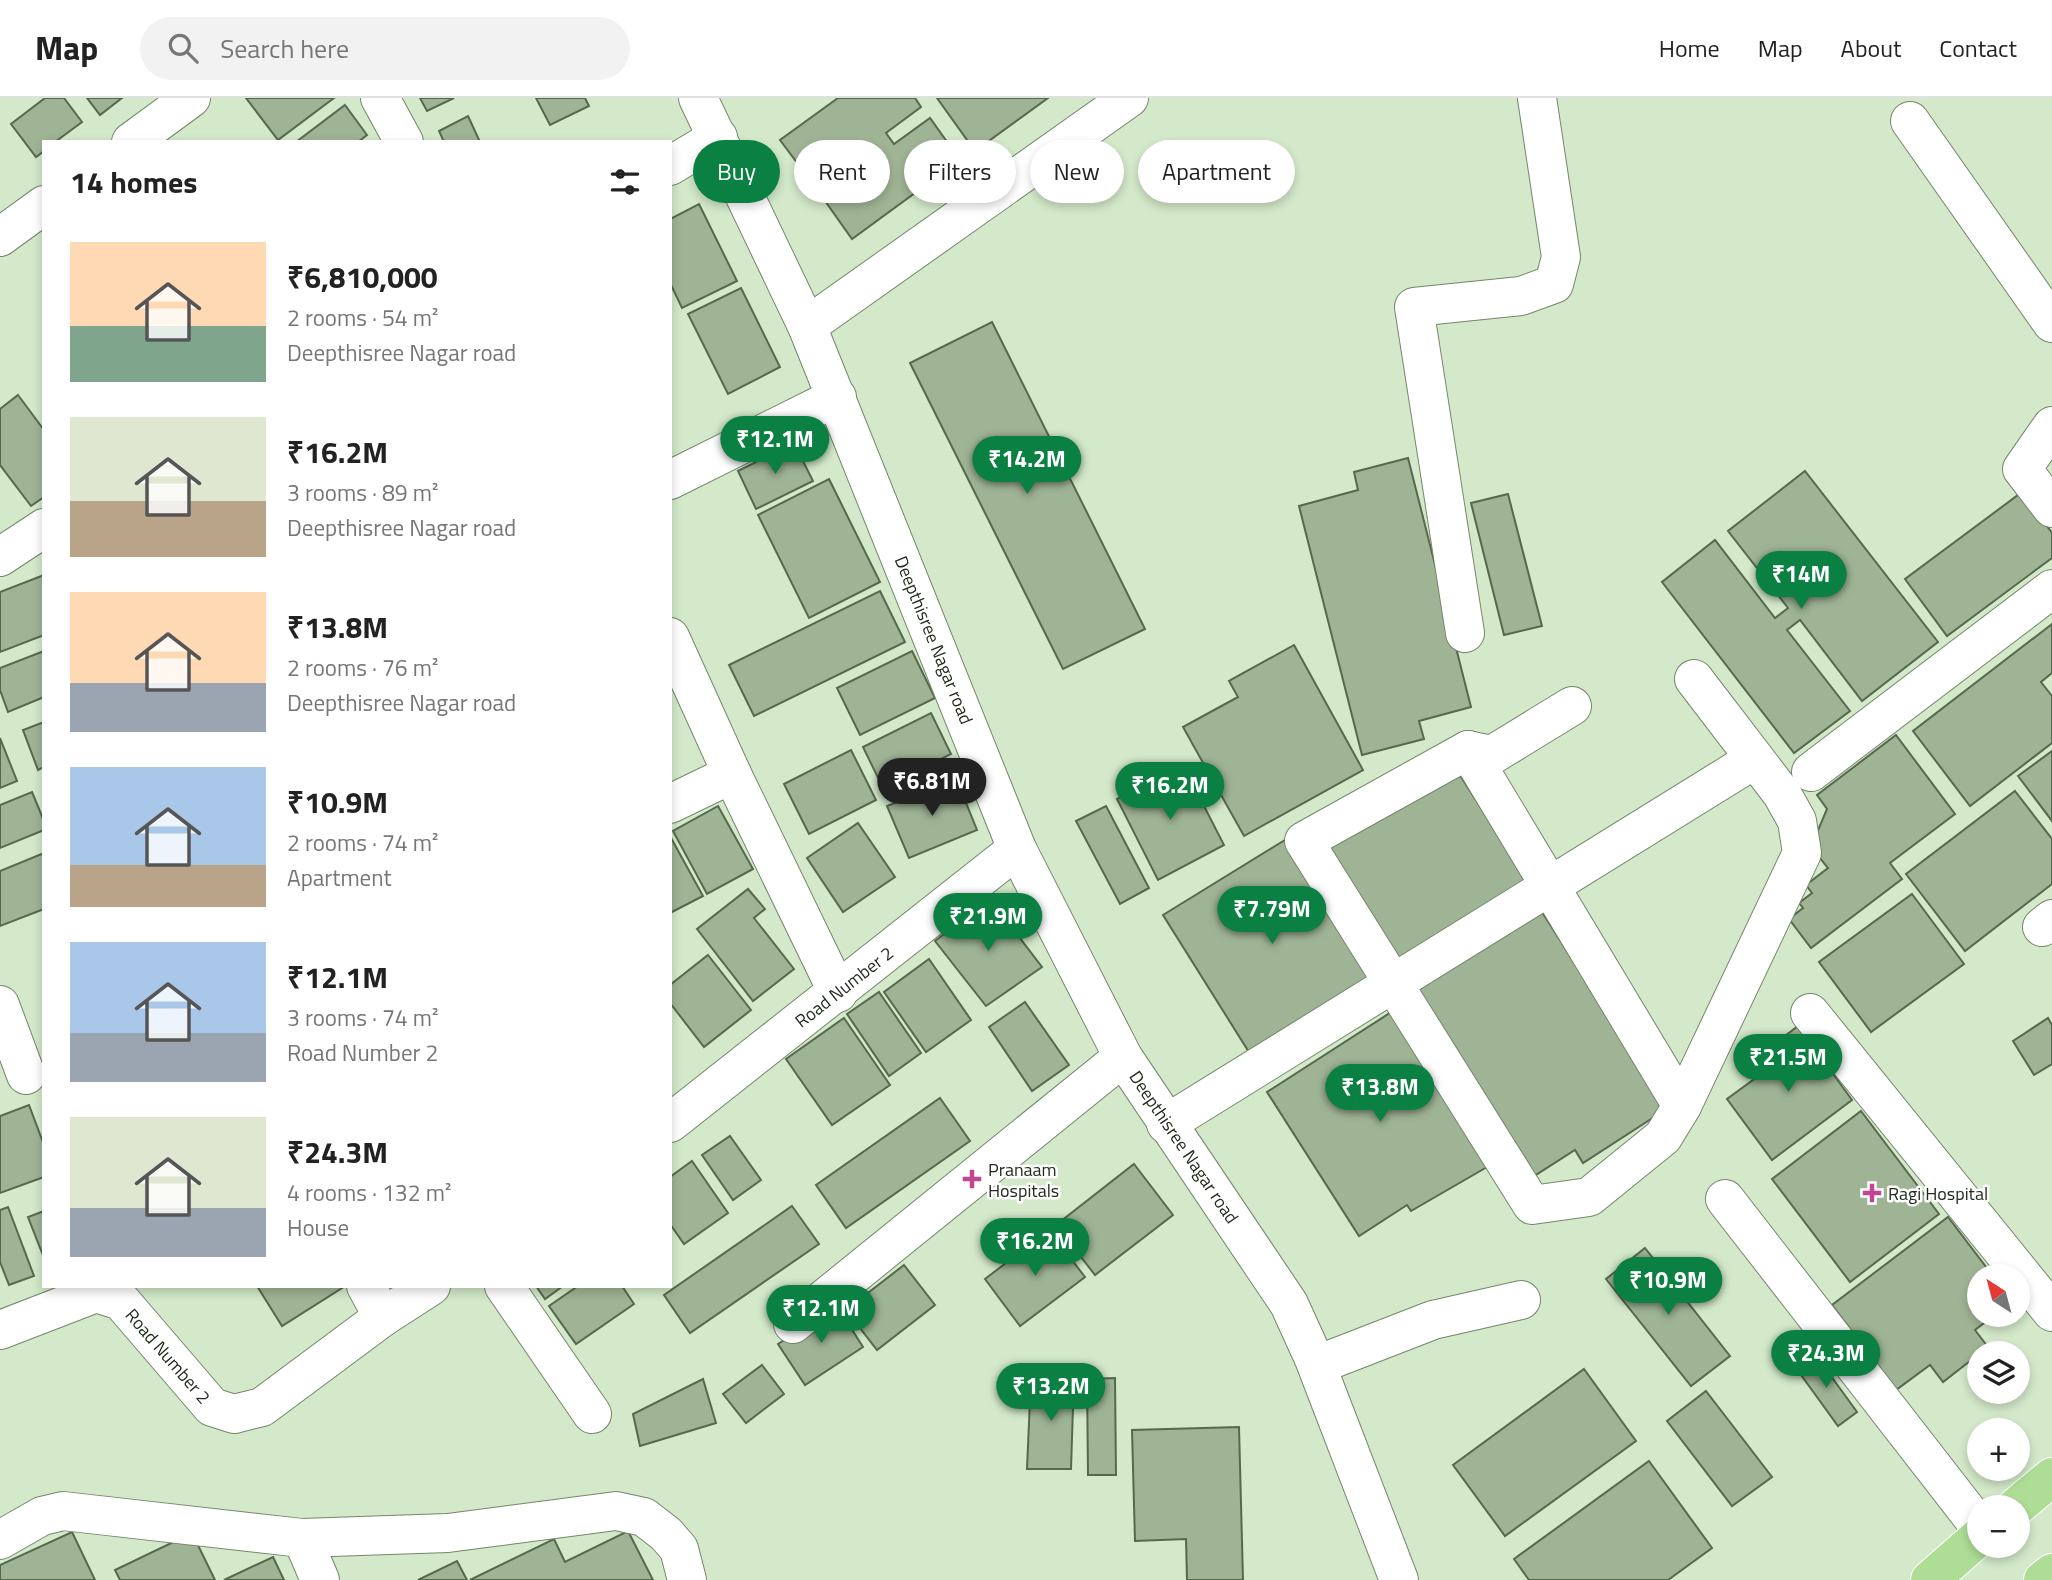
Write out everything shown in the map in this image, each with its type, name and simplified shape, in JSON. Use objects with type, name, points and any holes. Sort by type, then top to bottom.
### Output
[{"type":"highway","points":[[2030,1495],[2052,1476]]},
{"type":"highway","points":[[1930,1580],[1967,1548]]},
{"type":"highway","points":[[2043,1580],[2052,1573]]},
{"type":"street","points":[[134,140],[191,98]]},
{"type":"street","points":[[380,98],[403,140]]},
{"type":"street","name":"Deepthisree Nagar road","points":[[698,98],[807,326],[1017,849],[1123,1057],[1289,1304],[1316,1362],[1399,1580]]},
{"type":"street","points":[[807,326],[1129,98]]},
{"type":"street","points":[[1465,633],[1414,307],[1521,296],[1554,284],[1561,257],[1537,98]]},
{"type":"street","points":[[1910,121],[2052,323]]},
{"type":"street","points":[[672,165],[718,136]]},
{"type":"street","points":[[0,237],[42,206]]},
{"type":"street","points":[[672,479],[837,397]]},
{"type":"street","points":[[2052,426],[2022,469],[2052,508]]},
{"type":"street","points":[[0,557],[42,529]]},
{"type":"street","points":[[1811,772],[2052,589]]},
{"type":"street","points":[[672,642],[838,993]]},
{"type":"street","points":[[1572,706],[1492,755],[1468,750],[1304,841],[1392,986],[1532,1205],[1589,1197],[1663,1137],[1682,1106],[1802,853],[1797,821],[1782,794],[1693,679]]},
{"type":"street","points":[[1468,750],[1682,1106]]},
{"type":"street","points":[[1166,1124],[1755,759]]},
{"type":"street","points":[[672,803],[732,774]]},
{"type":"street","name":"Road Number 2","points":[[672,1120],[838,993],[1017,849]]},
{"type":"street","points":[[0,1005],[23,1076]]},
{"type":"street","points":[[1810,1013],[2052,1312]]},
{"type":"street","points":[[793,1324],[1123,1057]]},
{"type":"street","points":[[1725,1199],[1967,1511]]},
{"type":"street","name":"Road Number 2","points":[[0,1330],[96,1293],[121,1301],[212,1407],[234,1414],[262,1407],[374,1302],[424,1288]]},
{"type":"street","points":[[505,1288],[592,1414]]},
{"type":"street","points":[[1316,1362],[1433,1320],[1521,1300]]},
{"type":"street","points":[[0,1540],[42,1516],[63,1511],[302,1538],[447,1533],[616,1511],[644,1517],[666,1534],[679,1549],[687,1580]]},
{"type":"street","points":[[302,1538],[320,1580]]},
{"type":"building","points":[[45,98],[64,98],[82,122],[58,140],[42,140],[42,152],[36,157],[11,124]]},
{"type":"building","points":[[87,98],[122,98],[100,115]]},
{"type":"building","points":[[246,98],[334,98],[278,140]]},
{"type":"building","points":[[420,98],[454,98],[427,111]]},
{"type":"building","points":[[536,98],[585,98],[589,106],[550,125]]},
{"type":"building","points":[[838,98],[915,98],[921,107],[886,133],[894,144],[930,118],[946,140],[904,140],[904,201],[852,239],[826,203],[890,203],[890,140],[794,140],[794,159],[780,140]]},
{"type":"building","points":[[937,98],[1048,98],[990,140],[967,140]]},
{"type":"building","points":[[345,105],[367,135],[361,140],[299,140]]},
{"type":"building","points":[[468,116],[479,140],[443,140],[439,131]]},
{"type":"building","points":[[699,204],[737,281],[682,308],[672,287],[672,218]]},
{"type":"building","points":[[741,288],[780,367],[728,394],[688,314]]},
{"type":"building","points":[[992,322],[1145,629],[1063,669],[910,363]]},
{"type":"building","points":[[18,395],[42,427],[42,498],[31,506],[0,465],[0,409]]},
{"type":"building","points":[[794,443],[813,481],[756,509],[738,471]]},
{"type":"building","points":[[1408,458],[1471,707],[1419,721],[1424,739],[1362,755],[1299,506],[1358,490],[1354,472]]},
{"type":"building","points":[[1805,471],[1938,642],[1862,701],[1800,620],[1787,630],[1850,711],[1794,753],[1662,582],[1715,540],[1775,618],[1788,608],[1728,531]]},
{"type":"building","points":[[829,479],[880,582],[809,618],[758,515]]},
{"type":"building","points":[[2022,492],[2052,533],[2052,558],[1947,636],[1905,579]]},
{"type":"building","points":[[1508,494],[1542,626],[1504,635],[1471,503]]},
{"type":"building","points":[[42,576],[42,636],[0,652],[0,592]]},
{"type":"building","points":[[880,591],[905,642],[754,716],[729,665]]},
{"type":"building","points":[[2052,624],[2052,673],[2041,682],[2052,696],[2052,743],[1970,806],[1913,731]]},
{"type":"building","points":[[1294,645],[1363,770],[1244,836],[1183,727],[1238,697],[1229,681]]},
{"type":"building","points":[[912,651],[935,698],[860,735],[837,688]]},
{"type":"building","points":[[42,652],[42,698],[8,712],[0,690],[0,668]]},
{"type":"building","points":[[931,713],[951,754],[883,788],[863,747]]},
{"type":"building","points":[[42,723],[42,768],[38,770],[23,730]]},
{"type":"building","points":[[1896,735],[1955,814],[1890,863],[1902,879],[1811,948],[1789,919],[1803,908],[1799,903],[1812,893],[1806,885],[1828,868],[1811,847],[1827,809],[1817,795]]},
{"type":"building","points":[[0,738],[17,781],[0,788]]},
{"type":"building","points":[[851,750],[876,800],[809,834],[784,784]]},
{"type":"building","points":[[2052,751],[2052,821],[2018,776]]},
{"type":"building","points":[[1452,763],[1529,882],[1397,967],[1321,848]]},
{"type":"building","points":[[1183,765],[1224,845],[1158,880],[1117,799]]},
{"type":"building","points":[[956,778],[977,830],[909,858],[887,806]]},
{"type":"building","points":[[2015,791],[2052,839],[2052,884],[1965,951],[1906,874]]},
{"type":"building","points":[[32,792],[42,816],[42,831],[0,848],[0,805]]},
{"type":"building","points":[[718,806],[753,869],[707,894],[673,831]]},
{"type":"building","points":[[1106,806],[1149,888],[1120,904],[1076,821]]},
{"type":"building","points":[[858,823],[895,877],[843,912],[807,858]]},
{"type":"building","points":[[1293,835],[1381,975],[1252,1057],[1163,915]]},
{"type":"building","points":[[672,840],[703,896],[672,912]]},
{"type":"building","points":[[42,854],[42,910],[0,926],[0,871]]},
{"type":"building","points":[[748,889],[765,909],[754,918],[794,969],[753,1001],[697,929]]},
{"type":"building","points":[[1912,894],[1964,964],[1871,1032],[1819,962]]},
{"type":"building","points":[[990,899],[1042,967],[986,1006],[935,941]]},
{"type":"building","points":[[1540,909],[1668,1108],[1583,1163],[1575,1150],[1531,1178],[1411,992]]},
{"type":"building","points":[[708,955],[751,1010],[704,1047],[672,1006],[672,983]]},
{"type":"building","points":[[929,959],[971,1020],[926,1052],[884,992]]},
{"type":"building","points":[[879,992],[921,1053],[889,1076],[847,1014]]},
{"type":"building","points":[[1025,1002],[1069,1065],[1032,1091],[989,1027]]},
{"type":"building","points":[[1396,1009],[1494,1163],[1411,1211],[1407,1205],[1359,1236],[1267,1092]]},
{"type":"building","points":[[844,1018],[890,1085],[832,1125],[786,1059]]},
{"type":"building","points":[[2048,1018],[2052,1025],[2052,1064],[2034,1075],[2013,1041]]},
{"type":"building","points":[[1798,1026],[1852,1100],[1772,1160],[1727,1099],[1757,1077],[1747,1065]]},
{"type":"building","points":[[940,1098],[970,1141],[846,1228],[816,1185]]},
{"type":"building","points":[[29,1105],[42,1140],[42,1178],[0,1193],[0,1116]]},
{"type":"building","points":[[1861,1111],[1939,1214],[1850,1282],[1772,1179]]},
{"type":"building","points":[[730,1136],[761,1180],[733,1200],[702,1155]]},
{"type":"building","points":[[692,1161],[728,1213],[684,1244],[672,1227],[672,1176]]},
{"type":"building","points":[[1134,1164],[1173,1215],[1095,1275],[1056,1225]]},
{"type":"building","points":[[792,1206],[819,1244],[690,1333],[664,1295]]},
{"type":"building","points":[[8,1207],[34,1276],[9,1285],[0,1262],[0,1210]]},
{"type":"building","points":[[42,1212],[42,1253],[28,1217]]},
{"type":"building","points":[[1948,1217],[1984,1264],[1967,1264],[1967,1327],[1979,1327],[1975,1330],[1983,1341],[1967,1341],[1967,1363],[1943,1382],[1930,1365],[1896,1390],[1832,1305]]},
{"type":"building","points":[[1049,1230],[1085,1277],[1020,1326],[985,1279]]},
{"type":"building","points":[[1645,1248],[1730,1356],[1691,1386],[1606,1279]]},
{"type":"building","points":[[904,1265],[935,1305],[877,1350],[846,1310]]},
{"type":"building","points":[[258,1288],[342,1288],[282,1326]]},
{"type":"building","points":[[537,1288],[560,1288],[545,1299]]},
{"type":"building","points":[[575,1288],[623,1288],[634,1304],[576,1344],[549,1306]]},
{"type":"building","points":[[837,1306],[863,1347],[805,1385],[778,1344]]},
{"type":"building","points":[[1815,1354],[1857,1412],[1838,1426],[1796,1368]]},
{"type":"building","points":[[762,1365],[784,1394],[746,1423],[723,1394]]},
{"type":"building","points":[[1584,1369],[1636,1441],[1505,1536],[1453,1465]]},
{"type":"building","points":[[1031,1376],[1074,1377],[1071,1469],[1027,1469]]},
{"type":"building","points":[[1115,1378],[1116,1475],[1088,1475],[1087,1379]]},
{"type":"building","points":[[703,1379],[716,1423],[640,1446],[633,1414]]},
{"type":"building","points":[[1706,1391],[1772,1477],[1732,1506],[1667,1421]]},
{"type":"building","points":[[1239,1427],[1243,1580],[1187,1580],[1186,1539],[1135,1541],[1132,1430]]},
{"type":"building","points":[[1649,1461],[1712,1548],[1668,1580],[1529,1580],[1514,1559]]},
{"type":"building","points":[[628,1531],[653,1580],[470,1580],[554,1539],[565,1562]]},
{"type":"building","points":[[72,1532],[95,1580],[0,1580],[0,1565]]},
{"type":"building","points":[[192,1533],[215,1580],[120,1580],[115,1570]]},
{"type":"building","points":[[273,1557],[284,1580],[224,1580]]},
{"type":"building","points":[[457,1561],[467,1580],[418,1580]]},
{"type":"place","name":"Pranaam Hospitals","points":[[972,1179]]},
{"type":"place","name":"Ragi Hospital","points":[[1872,1193]]}]
